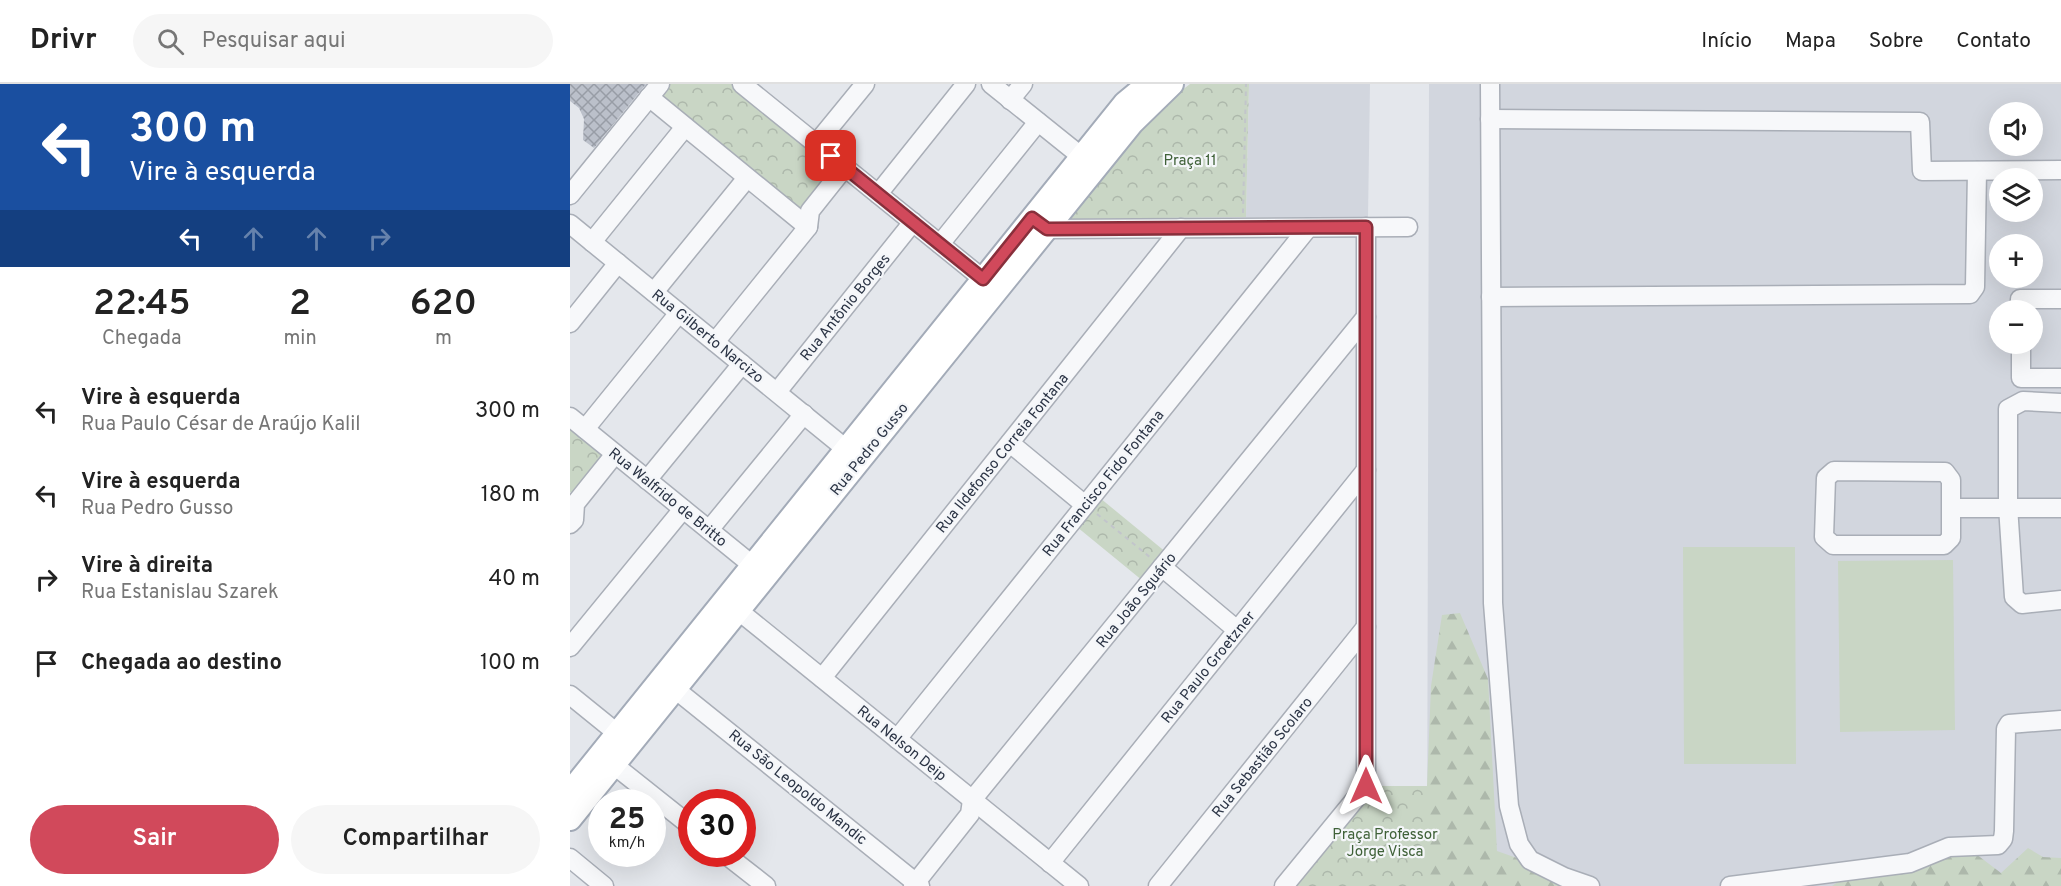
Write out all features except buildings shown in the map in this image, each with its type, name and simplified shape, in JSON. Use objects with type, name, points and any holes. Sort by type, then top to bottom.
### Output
[{"type":"main road","name":"Rua Pedro Gusso","points":[[570,792],[617,733],[732,605],[1088,163],[1125,103],[1148,84]]},
{"type":"main road","name":"Rua Pedro Gusso","points":[[1088,163],[1172,84]]},
{"type":"main road","name":"Rua Pedro Gusso","points":[[759,571],[846,449],[983,279],[1039,224]]},
{"type":"main road","name":"Rua Pedro Gusso","points":[[570,819],[675,689],[732,605]]},
{"type":"street","points":[[816,144],[865,84]]},
{"type":"street","points":[[878,194],[966,84]]},
{"type":"street","points":[[991,84],[1088,163]]},
{"type":"street","points":[[1010,100],[1023,84]]},
{"type":"street","points":[[1125,103],[1140,84]]},
{"type":"street","points":[[1490,84],[1493,603],[1509,806],[1519,844],[1530,860],[1564,877],[1590,886]]},
{"type":"street","points":[[754,87],[816,144],[983,279]]},
{"type":"street","points":[[570,195],[654,91],[685,127],[808,227]]},
{"type":"street","points":[[1490,119],[1920,122],[1922,171],[2061,170]]},
{"type":"street","points":[[940,244],[1038,122]]},
{"type":"street","points":[[592,242],[685,127]]},
{"type":"street","points":[[715,342],[808,227],[810,211],[845,167]]},
{"type":"street","points":[[1491,297],[1970,294],[1975,288],[1977,171]]},
{"type":"street","points":[[654,292],[747,177]]},
{"type":"street","name":"Rua Antônio Borges","points":[[777,392],[913,222]]},
{"type":"street","name":"Rua Gilberto Narcizo","points":[[570,224],[846,449]]},
{"type":"street","points":[[1039,224],[1181,228],[1408,227]]},
{"type":"street","points":[[1284,886],[1366,786],[1366,227]]},
{"type":"street","name":"Rua Ildefonso Correia Fontana","points":[[822,678],[1181,228]]},
{"type":"street","name":"Rua Francisco Fido Fontana","points":[[897,739],[1308,228]]},
{"type":"street","points":[[570,323],[618,263]]},
{"type":"street","points":[[2020,300],[2061,299]]},
{"type":"street","points":[[585,429],[679,313]]},
{"type":"street","name":"Rua João Sguário","points":[[916,885],[970,814],[972,800],[1366,316]]},
{"type":"street","points":[[2021,354],[2021,378],[2061,378]]},
{"type":"street","points":[[647,480],[742,364]]},
{"type":"street","points":[[2061,403],[2024,401],[2008,410],[2008,506],[2014,597],[2022,604],[2061,600]]},
{"type":"street","points":[[709,530],[804,414]]},
{"type":"street","name":"Rua Walfrido de Britto","points":[[570,417],[759,571]]},
{"type":"street","points":[[1010,443],[1086,505]]},
{"type":"street","points":[[570,524],[574,519],[572,502],[615,454]]},
{"type":"street","name":"Rua Paulo Groetzner","points":[[1050,863],[1366,470]]},
{"type":"street","points":[[1834,471],[1945,472],[1951,480],[1953,508],[1951,538],[1944,545],[1833,545],[1824,537],[1826,478],[1834,471]]},
{"type":"street","points":[[1953,508],[2008,506],[2061,508]]},
{"type":"street","points":[[570,647],[683,509]]},
{"type":"street","points":[[1162,567],[1238,630]]},
{"type":"street","name":"Rua Nelson Deip","points":[[732,605],[1079,886]]},
{"type":"street","name":"Rua Sebastião Scolaro","points":[[1158,886],[1366,627]]},
{"type":"street","name":"Rua São Leopoldo Mandic","points":[[675,689],[916,885]]},
{"type":"street","points":[[571,697],[617,733]]},
{"type":"street","points":[[1730,886],[1910,863],[1949,847],[1998,845],[2003,839],[2004,831],[2006,729],[2009,724],[2061,720]]},
{"type":"street","points":[[614,765],[678,816]]},
{"type":"street","points":[[570,858],[604,886]]},
{"type":"street","points":[[742,867],[766,886]]},
{"type":"path","points":[[1243,228],[1246,84]]},
{"type":"path","points":[[1086,505],[1162,567]]},
{"type":"shaded area","points":[[1249,84],[1370,84],[1368,217],[1246,217]]},
{"type":"shaded area","points":[[1429,84],[2061,84],[2061,886],[1427,886]]},
{"type":"green space","points":[[666,84],[733,84],[837,169],[801,213],[657,95]]},
{"type":"green space","name":"Praça 11","points":[[1190,84],[1249,84],[1246,217],[1068,219],[1140,130],[1172,98]]},
{"type":"green space","points":[[570,423],[608,454],[575,496],[570,492]]},
{"type":"green space","points":[[1100,498],[1167,553],[1143,581],[1077,527]]},
{"type":"green space","points":[[1683,547],[1795,547],[1796,764],[1684,764]]},
{"type":"green space","points":[[1953,560],[1955,730],[1840,732],[1838,561]]},
{"type":"green space","points":[[1460,613],[1488,679],[1497,851],[1528,862],[1577,886],[1427,886],[1427,786],[1431,686],[1442,615]]},
{"type":"green space","name":"Praça Professor Jorge Visca","points":[[1378,786],[1427,786],[1427,886],[1296,886]]},
{"type":"green space","points":[[2028,848],[2043,857],[2061,858],[2061,886],[1832,886],[1851,873],[1925,867],[1950,853],[1976,854],[2001,873]]},
{"type":"route","points":[[831,156],[983,279],[1032,218],[1047,229],[1366,227],[1366,786]]}]
